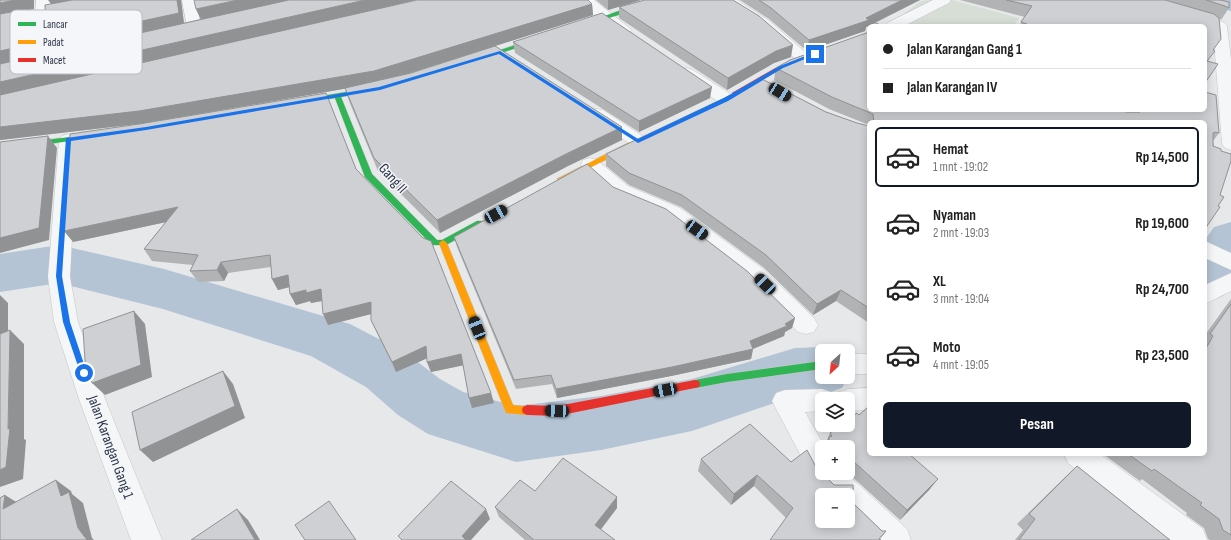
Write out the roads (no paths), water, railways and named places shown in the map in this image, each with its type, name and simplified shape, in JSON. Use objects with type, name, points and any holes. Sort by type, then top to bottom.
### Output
[{"type":"street","points":[[32,10],[43,6],[106,0]]},
{"type":"street","points":[[189,0],[194,27]]},
{"type":"street","points":[[586,0],[605,17],[637,39]]},
{"type":"street","points":[[567,30],[662,0]]},
{"type":"street","points":[[675,65],[722,101],[758,80],[807,57],[763,23],[727,0]]},
{"type":"street","points":[[896,24],[944,0]]},
{"type":"street","points":[[1193,15],[1212,21],[1224,27],[1226,153]]},
{"type":"street","points":[[0,21],[10,18]]},
{"type":"street","points":[[462,64],[506,57],[552,35]]},
{"type":"street","points":[[758,80],[777,91]]},
{"type":"street","points":[[291,103],[387,87]]},
{"type":"street","name":"Gang II","points":[[337,96],[368,174],[435,243],[441,243]]},
{"type":"street","points":[[585,107],[642,139]]},
{"type":"street","points":[[0,148],[107,134]]},
{"type":"street","points":[[555,183],[642,139]]},
{"type":"street","name":"Jalan Karangan Gang 1","points":[[68,140],[59,266],[66,322],[98,413],[141,528],[147,540]]},
{"type":"street","points":[[590,164],[621,191],[673,213],[733,256],[754,274],[806,325]]},
{"type":"street","points":[[485,220],[441,243],[510,410],[557,411],[727,378],[815,366]]},
{"type":"street","points":[[1208,250],[1231,262]]},
{"type":"street","points":[[1207,294],[1231,281]]},
{"type":"street","points":[[855,364],[867,364]]},
{"type":"street","points":[[855,400],[867,399]]},
{"type":"street","points":[[815,400],[785,401],[815,455]]},
{"type":"street","points":[[1081,456],[1192,540]]},
{"type":"street","points":[[833,480],[896,540]]},
{"type":"waterway","points":[[1207,279],[1231,239]]},
{"type":"waterway","points":[[0,273],[59,264],[164,289],[330,340],[386,370],[419,397],[449,415],[516,434],[601,423],[692,405],[795,372],[815,371]]}]
